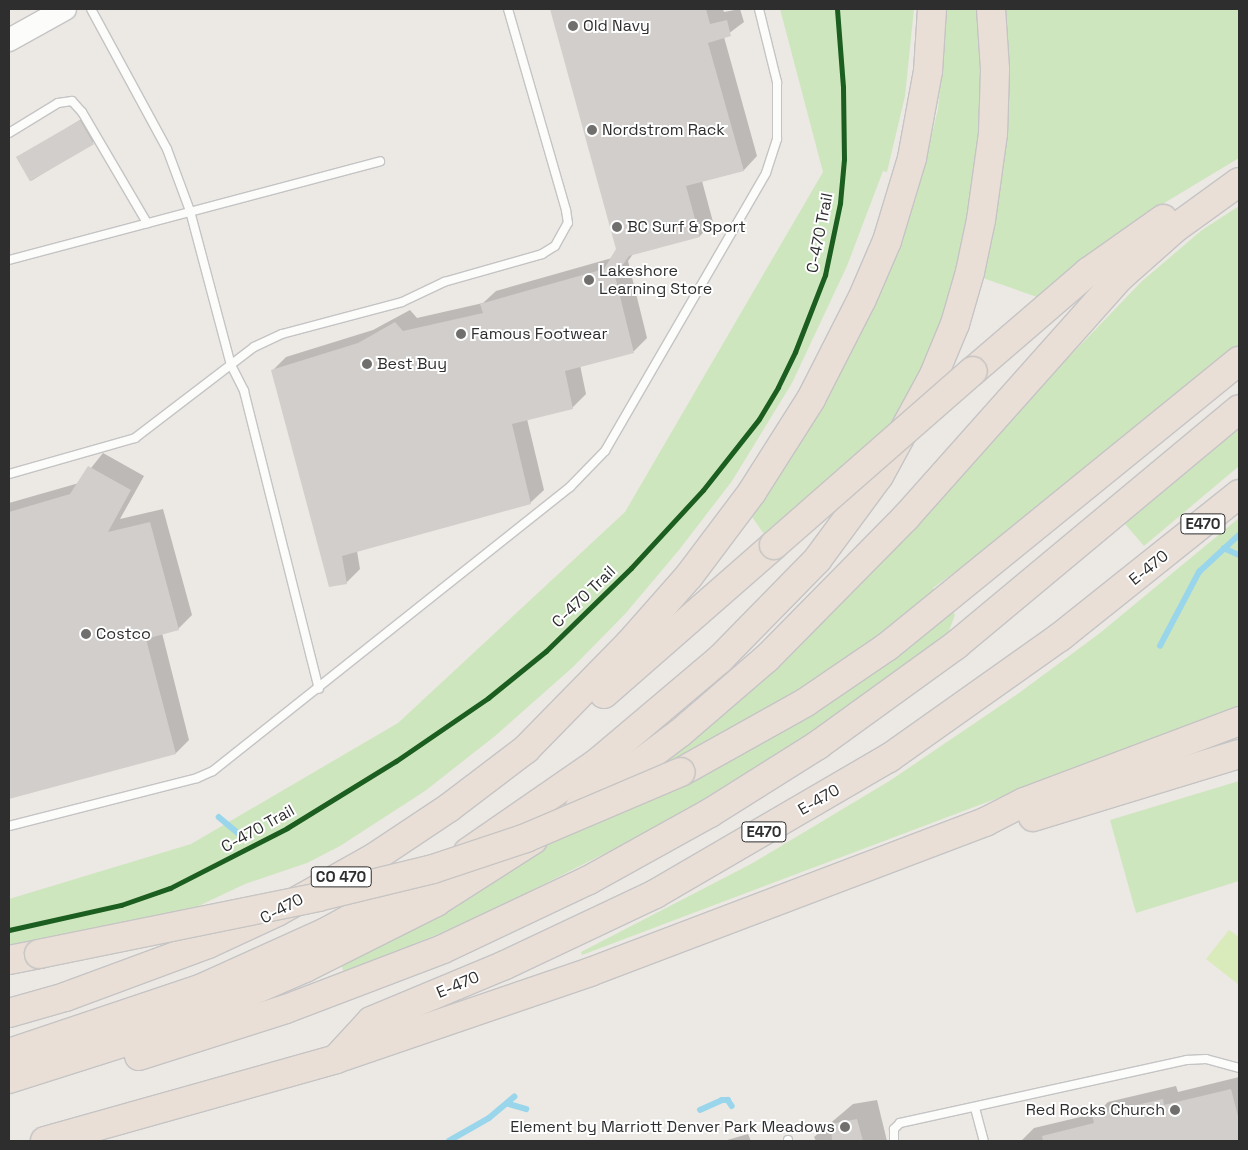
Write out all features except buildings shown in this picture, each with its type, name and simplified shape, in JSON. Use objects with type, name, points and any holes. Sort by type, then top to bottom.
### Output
[{"type":"highway","points":[[526,749],[629,644],[689,576],[752,492],[821,381],[872,279],[901,199],[923,103],[932,9]]},
{"type":"highway","points":[[9,1053],[156,1005],[251,967],[341,924],[466,854],[571,783],[644,725],[720,659],[792,588],[849,520],[879,476],[926,392],[955,324],[978,237],[989,168],[995,84],[991,9]]},
{"type":"highway","points":[[526,749],[561,732],[973,371],[1106,258],[1185,204],[1239,173]]},
{"type":"highway","points":[[9,1079],[160,1031],[324,959],[436,902],[598,796],[694,721],[826,601],[906,517],[1101,296],[1174,229],[1239,182]]},
{"type":"highway","points":[[9,960],[318,898],[415,874],[578,818],[681,772],[770,724],[877,654],[981,572],[1239,361]]},
{"type":"highway","points":[[9,1089],[165,1049],[351,986],[513,918],[645,850],[786,766],[901,687],[986,622],[1239,410]]},
{"type":"highway","name":"E-470","points":[[336,1059],[371,1021],[505,964],[655,894],[889,758],[1060,637],[1239,494]]},
{"type":"highway","points":[[45,1141],[336,1059],[590,972],[985,822],[1024,802],[1239,720]]},
{"type":"highway","name":"C-470","points":[[9,1013],[179,956],[267,917],[339,879],[411,834],[526,749]]},
{"type":"highway","points":[[985,822],[1026,819],[1239,754]]},
{"type":"main road","points":[[9,40],[65,9]]},
{"type":"lane","points":[[91,9],[167,149],[190,211],[231,366],[244,391],[319,689]]},
{"type":"lane","points":[[9,474],[135,438],[231,366],[254,346],[282,334],[402,302],[444,282],[542,254],[555,246],[568,223],[566,210],[508,9]]},
{"type":"lane","points":[[9,826],[197,778],[225,762],[319,689],[570,487],[617,434],[766,173],[777,139],[777,82],[759,9]]},
{"type":"lane","points":[[9,133],[58,103],[72,101],[82,112],[147,223]]},
{"type":"lane","points":[[9,260],[380,161]]},
{"type":"lane","points":[[894,1141],[894,1129],[900,1123],[1187,1060],[1206,1060],[1239,1068]]},
{"type":"lane","points":[[975,1108],[984,1141]]},
{"type":"green space","points":[[780,9],[914,9],[905,96],[887,172],[883,171],[847,266],[792,383],[732,481],[679,550],[625,614],[573,667],[495,736],[425,791],[340,846],[307,863],[245,884],[186,912],[9,946],[9,899],[191,844],[398,723],[625,512],[823,172]]},
{"type":"green space","points":[[947,9],[979,9],[982,120],[969,224],[945,312],[929,357],[897,419],[836,514],[831,511],[779,555],[752,517],[826,403],[894,260],[916,198],[938,109]]},
{"type":"green space","points":[[1002,9],[1239,9],[1239,158],[1136,220],[1037,297],[980,277]]},
{"type":"green space","points":[[1239,206],[1239,346],[1098,456],[972,563],[970,561],[933,588],[936,593],[900,621],[788,698],[644,776],[998,431],[1141,282],[1202,230]]},
{"type":"green space","points":[[1239,427],[1239,466],[1144,546],[1125,524]]},
{"type":"green space","points":[[1239,518],[1239,707],[582,955],[581,952],[751,864],[891,780],[1019,693],[1100,633]]},
{"type":"green space","points":[[952,610],[955,615],[949,631],[911,661],[797,741],[665,823],[477,918],[344,973],[341,964],[553,841],[686,782]]},
{"type":"green space","points":[[1239,781],[1239,881],[1136,913],[1110,820]]},
{"type":"green space","points":[[1229,930],[1239,937],[1239,985],[1206,959]]},
{"type":"waterway","points":[[1160,646],[1199,572],[1239,535]]},
{"type":"waterway","points":[[1224,548],[1239,555]]},
{"type":"waterway","points":[[219,817],[245,839]]},
{"type":"waterway","points":[[449,1141],[489,1118],[514,1097]]},
{"type":"waterway","points":[[700,1110],[722,1100],[728,1100],[732,1106]]},
{"type":"waterway","points":[[509,1104],[526,1109]]},
{"type":"cycle path","name":"C-470 Trail","points":[[9,930],[121,905],[170,888],[287,828],[396,761],[488,698],[546,651],[631,568],[703,490],[759,419],[778,387],[795,352],[825,275],[840,203],[844,159],[843,87],[837,9]]},
{"type":"place","name":"Old Navy","points":[[573,26]]},
{"type":"place","name":"Nordstrom Rack","points":[[592,130]]},
{"type":"place","name":"BC Surf & Sport","points":[[617,227]]},
{"type":"place","name":"Lakeshore Learning Store","points":[[589,280]]},
{"type":"place","name":"Famous Footwear","points":[[461,334]]},
{"type":"place","name":"Best Buy","points":[[367,364]]},
{"type":"place","name":"Costco","points":[[86,634]]},
{"type":"place","name":"Red Rocks Church","points":[[1175,1110]]},
{"type":"place","name":"Element by Marriott Denver Park Meadows","points":[[845,1127]]}]
